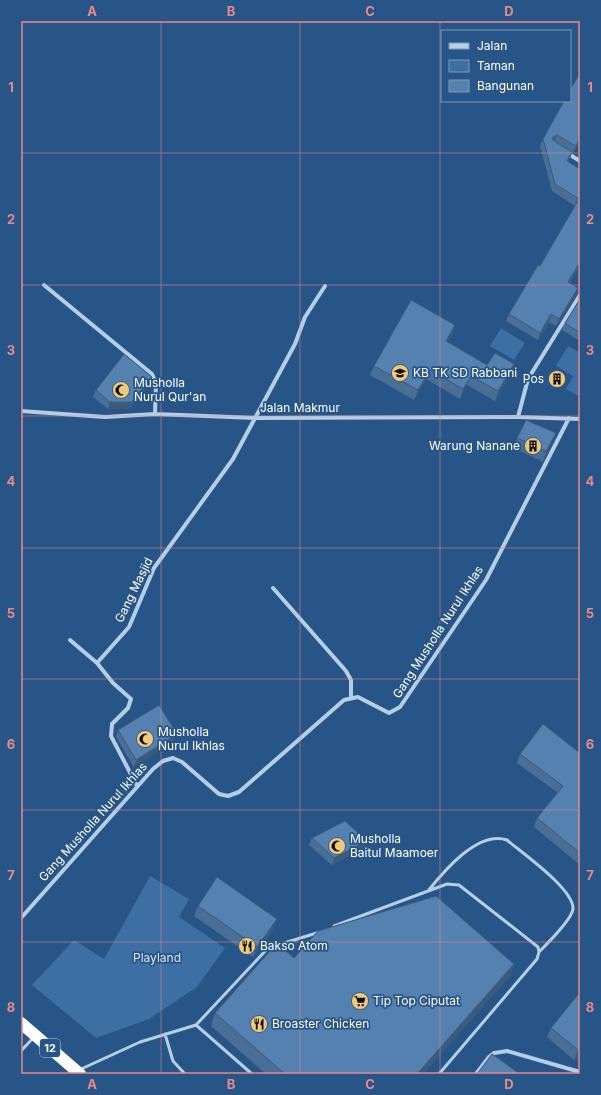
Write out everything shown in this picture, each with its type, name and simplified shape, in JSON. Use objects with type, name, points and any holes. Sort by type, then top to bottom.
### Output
[{"type":"highway","name":"12","points":[[21,1023],[78,1073]]},
{"type":"street","points":[[560,149],[580,161]]},
{"type":"street","points":[[44,285],[152,374],[156,383],[155,414]]},
{"type":"street","name":"Gang Masjid","points":[[96,663],[129,627],[154,568],[224,473],[256,418],[295,344],[305,317],[325,286]]},
{"type":"street","points":[[518,417],[528,379],[580,295]]},
{"type":"street","name":"Jalan Makmur","points":[[21,411],[105,417],[155,414],[256,418],[518,417],[580,419]]},
{"type":"street","name":"Gang Musholla Nurul Ikhlas","points":[[21,918],[137,786],[163,761],[173,758],[182,762],[219,794],[228,796],[239,792],[344,700],[358,696],[389,713],[400,708],[486,580],[570,418]]},
{"type":"street","points":[[273,588],[346,671],[351,680],[351,697]]},
{"type":"street","points":[[70,640],[96,663],[113,683],[131,699],[128,708],[112,724],[111,736],[137,786]]},
{"type":"street","points":[[476,1074],[489,1056],[507,1051],[580,1072]]},
{"type":"lane","points":[[428,892],[444,872],[461,855],[480,844],[493,839],[501,838],[507,840],[561,886],[571,899],[573,910],[569,918],[540,952],[537,959],[439,1074]]},
{"type":"lane","points":[[332,927],[447,884],[459,885],[538,947],[540,952]]},
{"type":"lane","points":[[78,1073],[140,1042],[196,1025],[268,948],[324,930]]},
{"type":"lane","points":[[196,1025],[252,1074]]},
{"type":"lane","points":[[165,1034],[173,1062],[185,1074]]},
{"type":"lane","points":[[21,1051],[36,1035]]},
{"type":"green space","points":[[501,328],[525,343],[514,360],[490,346]]},
{"type":"green space","points":[[568,346],[580,353],[580,397],[566,389],[573,376],[556,366]]},
{"type":"green space","name":"Playland","points":[[150,876],[189,899],[179,917],[225,948],[197,987],[149,1019],[96,1038],[32,985],[74,940],[104,959]]},
{"type":"building","points":[[580,73],[580,138],[576,146],[557,135],[552,138],[554,141],[572,152],[567,161],[580,169],[580,262],[568,282],[578,288],[559,319],[551,314],[540,333],[509,314],[538,265],[540,266],[579,199],[555,184],[543,139],[563,102],[571,102],[571,88]]},
{"type":"building","points":[[580,299],[580,333],[565,323]]},
{"type":"building","points":[[411,300],[455,325],[446,341],[487,365],[495,353],[514,364],[498,391],[471,376],[463,389],[430,370],[418,390],[374,366]]},
{"type":"building","name":"Musholla Nurul Qur'an","points":[[124,354],[152,377],[132,402],[110,402],[96,390]]},
{"type":"building","points":[[526,420],[556,433],[546,451],[517,438]]},
{"type":"building","name":"Musholla Nurul Ikhlas","points":[[159,705],[177,734],[136,760],[118,730]]},
{"type":"building","points":[[543,724],[580,753],[580,853],[537,818],[563,786],[520,754]]},
{"type":"building","name":"Musholla Baitul Maamoer","points":[[345,821],[367,841],[334,858],[312,838]]},
{"type":"building","points":[[217,877],[277,919],[257,947],[198,906]]},
{"type":"building","name":"Tip Top Ciputat","points":[[436,896],[514,964],[417,1074],[285,1074],[215,1013],[277,943],[294,958],[318,931]]},
{"type":"building","points":[[580,992],[580,1051],[551,1028]]},
{"type":"building","points":[[492,1054],[520,1074],[477,1074]]},
{"type":"place","name":"KB TK SD Rabbani","points":[[400,373]]},
{"type":"place","name":"Pos","points":[[557,379]]},
{"type":"place","name":"Musholla Nurul Qur'an","points":[[121,390]]},
{"type":"place","name":"Warung Nanane","points":[[533,446]]},
{"type":"place","name":"Musholla Nurul Ikhlas","points":[[145,739]]},
{"type":"place","name":"Musholla Baitul Maamoer","points":[[337,846]]},
{"type":"place","name":"Bakso Atom","points":[[247,946]]},
{"type":"place","name":"Tip Top Ciputat","points":[[360,1001]]},
{"type":"place","name":"Broaster Chicken","points":[[259,1024]]}]
